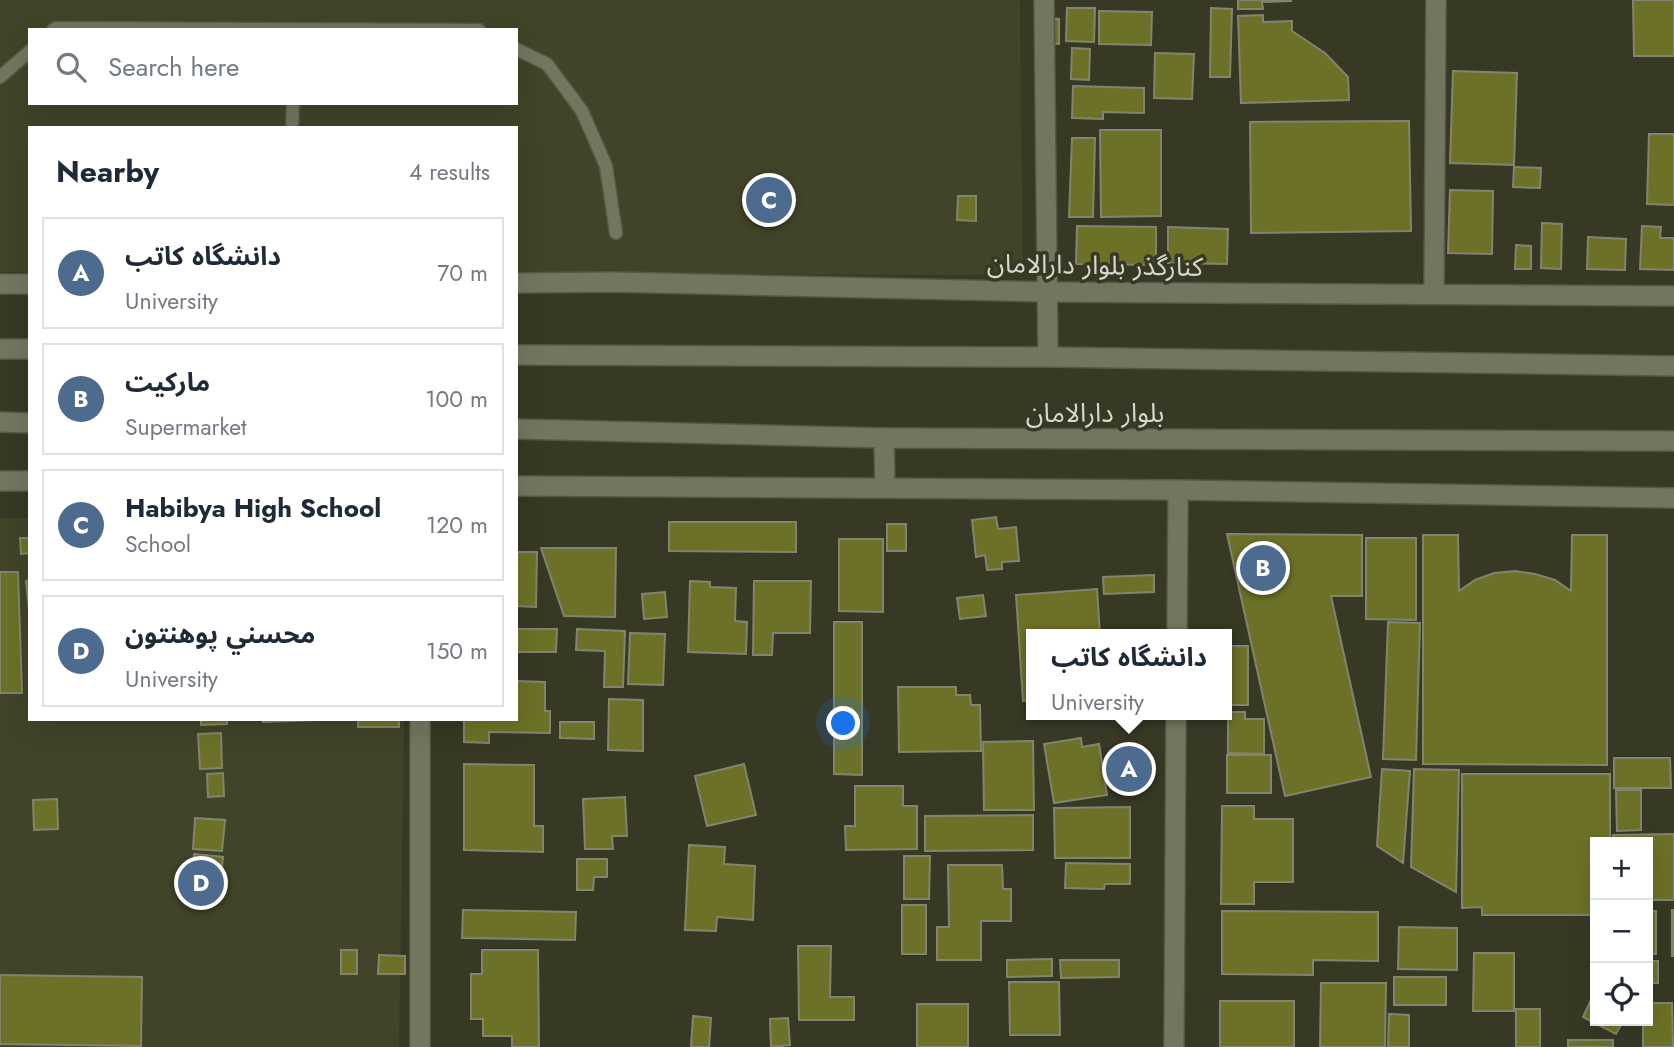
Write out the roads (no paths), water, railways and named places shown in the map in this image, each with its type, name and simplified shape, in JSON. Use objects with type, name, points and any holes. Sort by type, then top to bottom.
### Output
[{"type":"street","points":[[1044,0],[1048,357]]},
{"type":"street","points":[[1434,293],[1436,0]]},
{"type":"street","name":"کنارگذر بلوار دارالامان","points":[[518,283],[614,282],[1047,292],[1674,296]]},
{"type":"street","points":[[0,284],[28,284]]},
{"type":"street","points":[[0,349],[28,349]]},
{"type":"street","name":"بلوار دارالامان","points":[[518,355],[1048,357],[1674,366]]},
{"type":"street","points":[[0,422],[28,422]]},
{"type":"street","name":"بلوار دارالامان","points":[[518,429],[884,438],[1674,441]]},
{"type":"street","points":[[884,438],[885,488]]},
{"type":"street","points":[[0,481],[28,481]]},
{"type":"street","points":[[518,486],[1178,490],[1674,498]]},
{"type":"street","points":[[1177,629],[1178,490]]},
{"type":"street","points":[[1174,1047],[1176,720]]},
{"type":"street","points":[[420,721],[420,1047]]},
{"type":"lane","points":[[518,50],[547,64],[582,111],[606,166],[616,233]]},
{"type":"lane","points":[[0,77],[28,53]]},
{"type":"lane","points":[[292,126],[293,105]]},
{"type":"place","name":"Habibya High School","points":[[769,200]]},
{"type":"place","name":"مارکیت","points":[[1263,568]]},
{"type":"place","name":"دانشگاه کاتب","points":[[1129,769]]},
{"type":"place","name":"محسني پوهنتون","points":[[201,883]]}]
